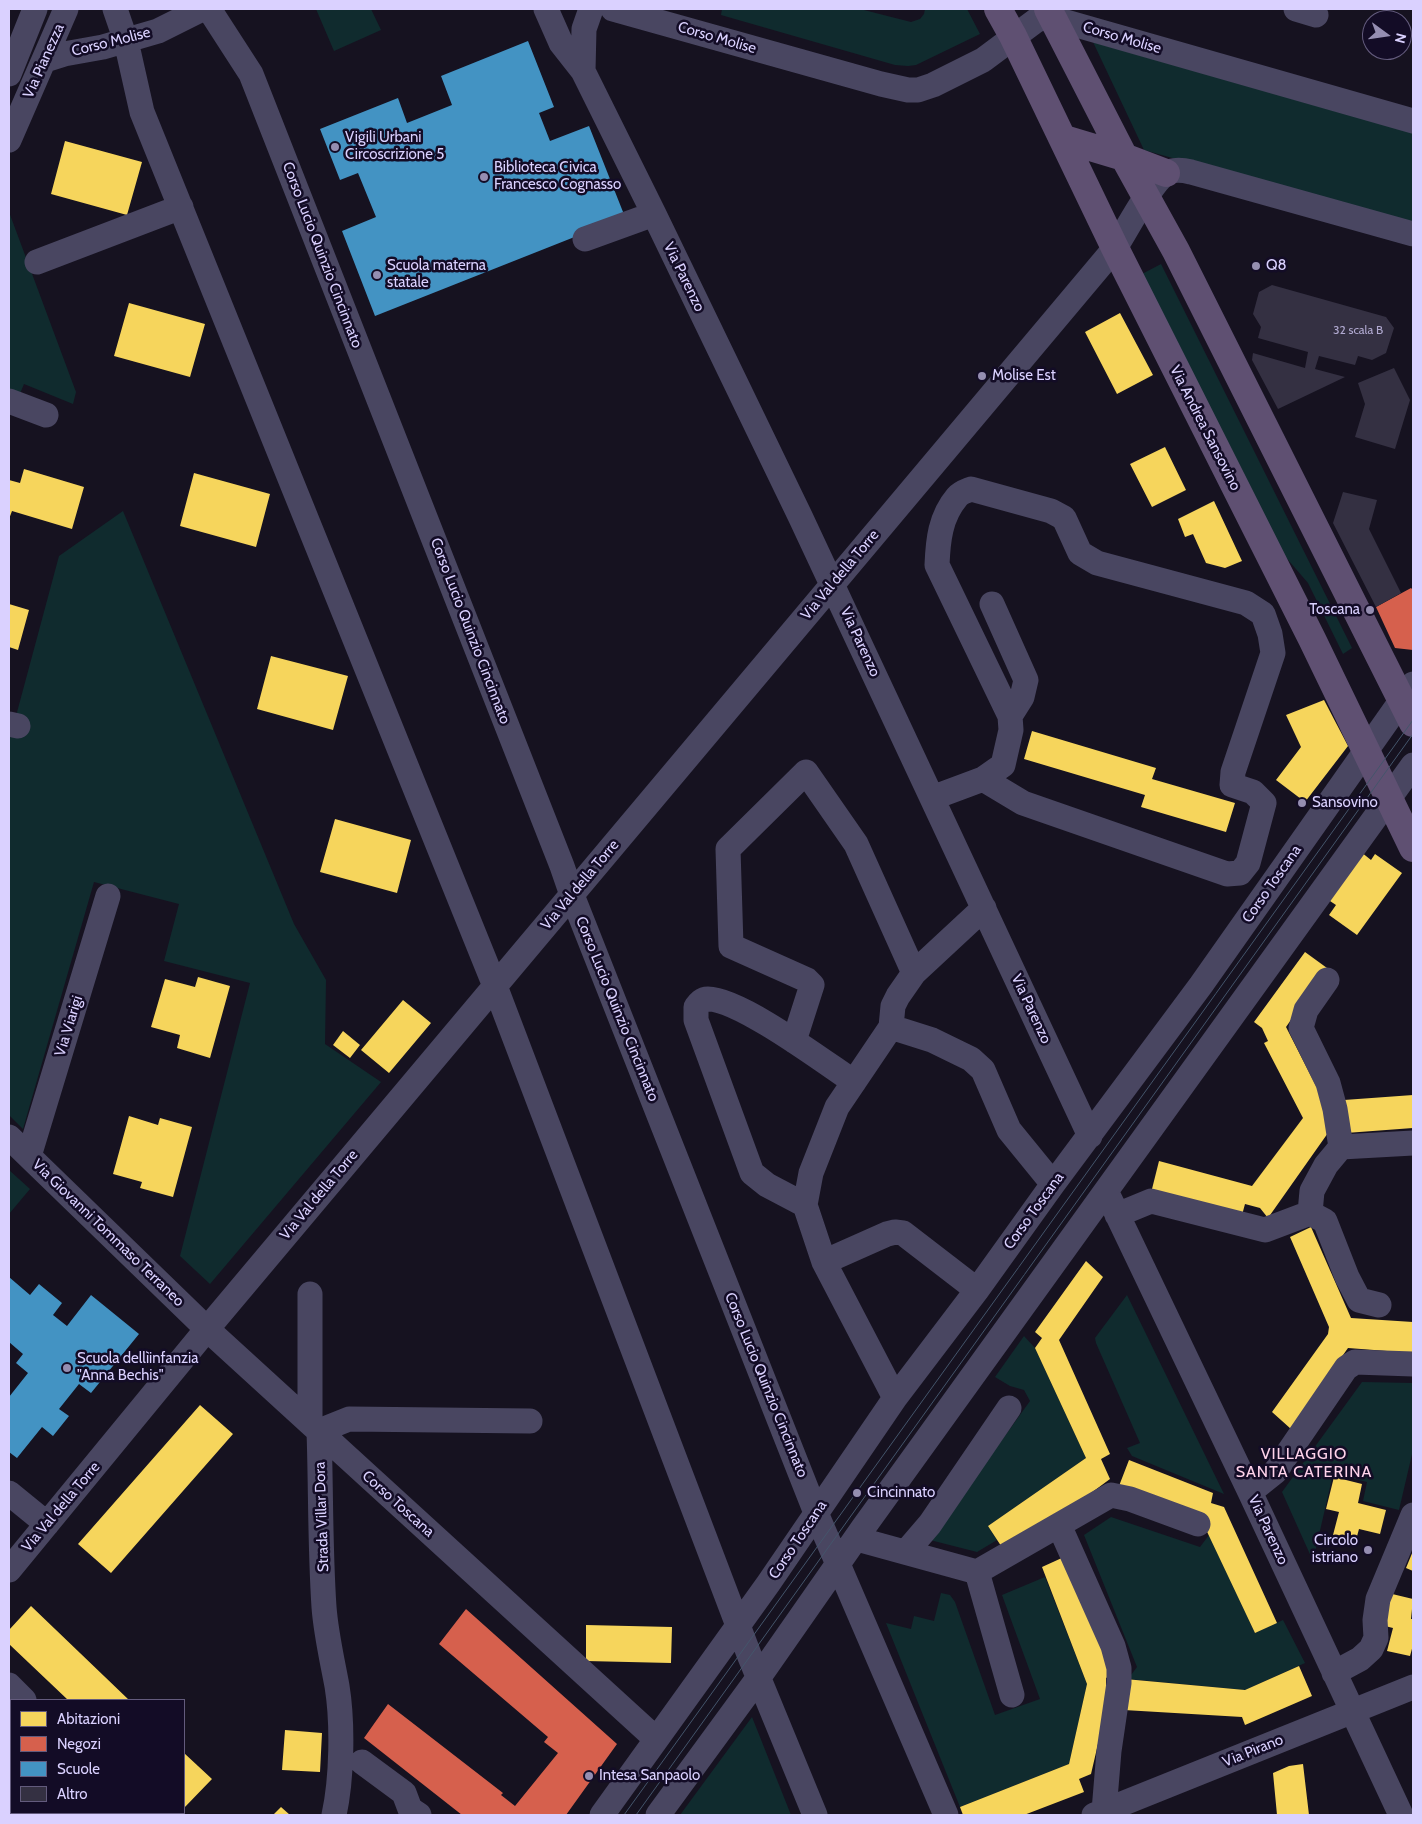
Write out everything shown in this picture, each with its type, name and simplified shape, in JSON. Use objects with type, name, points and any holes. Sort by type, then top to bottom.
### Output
[{"type":"main road","name":"Via Andrea Sansovino","points":[[998,9],[1014,36],[1115,248],[1316,648],[1413,848]]},
{"type":"main road","points":[[1050,14],[1124,157],[1176,250],[1409,703]]},
{"type":"main road","points":[[1064,139],[1124,157],[1166,174]]},
{"type":"street","name":"Via Pianezza","points":[[9,74],[35,9]]},
{"type":"street","name":"Via Pianezza","points":[[9,140],[66,9]]},
{"type":"street","points":[[115,9],[126,41],[142,112],[494,986],[738,1625],[815,1815]]},
{"type":"street","name":"Corso Molise","points":[[45,60],[64,54],[103,47],[158,31],[202,9]]},
{"type":"street","name":"Corso Lucio Quinzio Cincinnato","points":[[209,9],[251,74],[816,1513],[946,1815]]},
{"type":"street","name":"Via Parenzo","points":[[546,9],[561,43],[583,71],[833,584],[1090,1136]]},
{"type":"street","name":"Via Parenzo","points":[[583,71],[584,29],[591,9]]},
{"type":"street","name":"Corso Molise","points":[[612,9],[908,90],[918,90],[933,85],[983,60],[1038,19],[1050,14],[1413,121]]},
{"type":"street","points":[[1146,197],[1166,174],[1178,170],[1413,234]]},
{"type":"street","name":"Via Val della Torre","points":[[9,1570],[207,1329],[1115,248],[1146,197]]},
{"type":"street","points":[[37,262],[181,207]]},
{"type":"street","points":[[585,239],[654,214]]},
{"type":"street","points":[[9,401],[46,415]]},
{"type":"street","points":[[932,798],[983,779],[1003,765],[1011,730],[1010,716],[937,565],[938,538],[947,514],[958,496],[971,489],[1052,510],[1064,518],[1080,553],[1097,563],[1246,603],[1263,614],[1270,634],[1273,653],[1233,772],[1232,785],[1253,792],[1264,803],[1248,863],[1240,873],[1227,874],[1023,803],[983,779]]},
{"type":"street","points":[[992,604],[1026,680],[1022,697],[1010,716]]},
{"type":"street","name":"Corso Toscana","points":[[602,1815],[738,1625],[895,1398],[977,1290],[1052,1184],[1090,1136],[1201,985],[1366,750],[1409,703]]},
{"type":"street","points":[[658,1815],[1413,765]]},
{"type":"street","points":[[794,1041],[812,985],[807,980],[731,946],[728,849],[806,772],[856,844],[914,973]]},
{"type":"street","name":"Via Viarigi","points":[[29,1156],[108,896]]},
{"type":"street","points":[[895,1398],[824,1262],[805,1205],[811,1173],[837,1107],[891,1026],[893,1006],[898,996],[914,973],[984,908]]},
{"type":"street","points":[[1327,980],[1306,1010],[1301,1028],[1328,1083],[1335,1109],[1341,1147]]},
{"type":"street","points":[[805,1205],[767,1185],[752,1173],[696,1020],[696,1007],[701,1001],[707,999],[723,1002],[751,1015],[794,1041],[854,1082]]},
{"type":"street","points":[[891,1026],[932,1040],[971,1059],[983,1070],[1009,1130],[1052,1184]]},
{"type":"street","name":"Via Giovanni Tommaso Terraneo","points":[[9,1137],[207,1329]]},
{"type":"street","points":[[1310,1214],[1312,1191],[1326,1165],[1341,1147],[1413,1143]]},
{"type":"street","name":"Via Parenzo","points":[[1106,1191],[1402,1815]]},
{"type":"street","points":[[1117,1215],[1151,1201],[1265,1230],[1310,1214],[1325,1221],[1347,1277],[1359,1300],[1379,1305]]},
{"type":"street","points":[[824,1262],[887,1234],[903,1233],[977,1290]]},
{"type":"street","name":"Strada Villar Dora","points":[[310,1294],[324,1607],[340,1715],[339,1792],[334,1815]]},
{"type":"street","name":"Corso Toscana","points":[[207,1329],[656,1739]]},
{"type":"street","points":[[1250,1492],[1275,1472],[1346,1368],[1355,1362],[1361,1361],[1413,1364]]},
{"type":"street","points":[[906,1552],[930,1524],[1009,1408]]},
{"type":"street","points":[[315,1427],[349,1419],[530,1421]]},
{"type":"street","points":[[9,1492],[46,1524]]},
{"type":"street","points":[[857,1539],[977,1572],[1111,1495],[1130,1499],[1198,1524]]},
{"type":"street","points":[[1334,1673],[1360,1659],[1372,1649],[1376,1638],[1375,1620],[1378,1599],[1413,1514]]},
{"type":"street","points":[[1059,1525],[1113,1646],[1119,1668],[1119,1683],[1099,1813]]},
{"type":"street","points":[[977,1572],[1012,1695]]},
{"type":"street","points":[[9,1685],[23,1699]]},
{"type":"street","name":"Via Pirano","points":[[1099,1813],[1413,1687]]},
{"type":"street","points":[[362,1762],[404,1794],[410,1809],[419,1815]]},
{"type":"green space","points":[[316,9],[371,9],[381,30],[334,51]]},
{"type":"green space","points":[[722,9],[860,9],[911,22],[920,19],[925,9],[967,9],[980,34],[916,65],[895,65],[721,15]]},
{"type":"green space","points":[[1093,42],[1413,133],[1413,226],[1144,150]]},
{"type":"green space","points":[[9,212],[76,392],[73,404],[24,384],[19,396],[9,392]]},
{"type":"green space","points":[[1161,264],[1352,648],[1343,654],[1308,583],[1283,554],[1142,274]]},
{"type":"green space","points":[[123,511],[294,924],[326,980],[325,1044],[381,1082],[210,1284],[180,1256],[250,983],[164,961],[179,904],[94,882],[23,1129],[9,1115],[9,742],[59,556]]},
{"type":"green space","points":[[9,1170],[30,1189],[9,1214]]},
{"type":"green space","points":[[1127,1295],[1224,1494],[1132,1456],[1127,1448],[1140,1443],[1095,1338]]},
{"type":"green space","points":[[1024,1336],[1035,1348],[1086,1458],[988,1526],[997,1540],[977,1552],[930,1540],[1030,1401],[1024,1390],[1010,1386],[995,1377]]},
{"type":"green space","points":[[1362,1382],[1413,1383],[1413,1450],[1399,1510],[1363,1501],[1367,1482],[1333,1474],[1313,1561],[1282,1492]]},
{"type":"green space","points":[[1111,1517],[1200,1547],[1209,1535],[1255,1633],[1283,1620],[1305,1663],[1245,1690],[1128,1679],[1137,1667],[1084,1535]]},
{"type":"green space","points":[[1045,1577],[1087,1684],[1069,1764],[960,1807],[886,1623],[911,1629],[914,1616],[934,1621],[941,1593],[950,1595],[955,1602],[995,1715],[1040,1699],[1002,1595]]},
{"type":"green space","points":[[752,1717],[791,1815],[680,1815]]},
{"type":"building: Abitazioni","points":[[65,141],[142,162],[127,215],[51,194]]},
{"type":"building: Abitazioni","points":[[129,303],[205,324],[190,377],[114,356]]},
{"type":"building: Abitazioni","points":[[1120,313],[1153,375],[1117,394],[1085,332]]},
{"type":"building: Abitazioni","points":[[1165,447],[1186,490],[1152,507],[1130,464]]},
{"type":"building: Abitazioni","points":[[24,469],[84,487],[72,529],[12,511],[9,519],[9,480],[20,483]]},
{"type":"building: Abitazioni","points":[[194,473],[270,494],[256,547],[180,526]]},
{"type":"building: Abitazioni","points":[[1214,501],[1242,561],[1225,568],[1206,563],[1193,534],[1185,537],[1178,519]]},
{"type":"building: Abitazioni","points":[[9,604],[29,610],[18,650],[9,647]]},
{"type":"building: Abitazioni","points":[[271,656],[348,676],[333,730],[257,709]]},
{"type":"building: Abitazioni","points":[[1324,700],[1348,746],[1305,802],[1276,780],[1301,747],[1286,715]]},
{"type":"building: Abitazioni","points":[[1032,731],[1156,768],[1152,779],[1235,803],[1226,832],[1141,807],[1145,795],[1024,759]]},
{"type":"building: Abitazioni","points":[[335,819],[411,840],[397,893],[320,872]]},
{"type":"building: Abitazioni","points":[[1361,852],[1371,860],[1375,854],[1402,873],[1357,935],[1329,915],[1336,905],[1327,899]]},
{"type":"building: Abitazioni","points":[[1305,952],[1327,968],[1286,1027],[1335,1123],[1268,1218],[1260,1208],[1245,1204],[1242,1215],[1151,1193],[1159,1161],[1252,1186],[1303,1118],[1264,1043],[1268,1041],[1262,1028],[1254,1022]]},
{"type":"building: Abitazioni","points":[[198,977],[230,986],[210,1058],[177,1048],[180,1035],[151,1027],[165,979],[195,987]]},
{"type":"building: Abitazioni","points":[[403,1000],[431,1023],[389,1073],[361,1050]]},
{"type":"building: Abitazioni","points":[[343,1031],[360,1045],[350,1058],[333,1045]]},
{"type":"building: Abitazioni","points":[[1413,1095],[1413,1128],[1346,1133],[1344,1100]]},
{"type":"building: Abitazioni","points":[[129,1116],[158,1125],[160,1118],[192,1127],[173,1197],[140,1188],[142,1182],[113,1174]]},
{"type":"building: Abitazioni","points":[[1311,1227],[1351,1318],[1413,1322],[1413,1353],[1348,1348],[1291,1429],[1272,1412],[1328,1334],[1329,1327],[1290,1237]]},
{"type":"building: Abitazioni","points":[[1086,1261],[1103,1277],[1059,1340],[1110,1454],[1101,1459],[1110,1479],[1007,1555],[988,1526],[1086,1458],[1035,1348],[1042,1338],[1035,1332]]},
{"type":"building: Abitazioni","points":[[200,1405],[233,1434],[111,1573],[78,1544]]},
{"type":"building: Abitazioni","points":[[1129,1460],[1213,1493],[1211,1503],[1224,1507],[1277,1623],[1255,1633],[1201,1519],[1119,1486]]},
{"type":"building: Abitazioni","points":[[1334,1477],[1362,1484],[1358,1503],[1386,1510],[1380,1534],[1359,1529],[1356,1540],[1333,1535],[1339,1512],[1326,1509]]},
{"type":"building: Abitazioni","points":[[1413,1551],[1413,1571],[1406,1568]]},
{"type":"building: Abitazioni","points":[[1064,1557],[1112,1675],[1106,1678],[1106,1687],[1111,1688],[1091,1774],[1079,1779],[1084,1792],[1024,1815],[963,1815],[960,1807],[1069,1764],[1087,1684],[1042,1567]]},
{"type":"building: Abitazioni","points":[[1388,1593],[1413,1599],[1411,1619],[1413,1619],[1413,1645],[1410,1656],[1387,1651],[1393,1628],[1381,1625]]},
{"type":"building: Abitazioni","points":[[31,1606],[128,1699],[67,1699],[9,1644],[9,1630]]},
{"type":"building: Abitazioni","points":[[586,1625],[672,1627],[671,1663],[586,1661]]},
{"type":"building: Abitazioni","points":[[1299,1666],[1312,1696],[1245,1725],[1242,1717],[1124,1710],[1125,1679],[1245,1690]]},
{"type":"building: Abitazioni","points":[[285,1730],[322,1733],[320,1772],[282,1770]]},
{"type":"building: Abitazioni","points":[[185,1754],[212,1779],[185,1807]]},
{"type":"building: Abitazioni","points":[[1303,1764],[1309,1815],[1277,1815],[1273,1773],[1289,1766]]},
{"type":"building: Abitazioni","points":[[281,1807],[290,1815],[273,1815]]},
{"type":"building: Negozi","points":[[1411,588],[1413,590],[1413,650],[1395,648],[1376,607]]},
{"type":"building: Negozi","points":[[466,1609],[617,1744],[566,1815],[462,1815],[364,1738],[388,1704],[503,1793],[501,1795],[515,1806],[558,1753],[544,1742],[548,1737],[439,1644]]},
{"type":"building: Scuole","name":"Biblioteca Civica Francesco Cognasso","points":[[528,41],[554,107],[539,113],[550,141],[589,126],[625,217],[375,316],[342,231],[376,217],[358,173],[340,180],[320,129],[398,98],[407,123],[452,105],[441,76]]},
{"type":"building: Scuole","name":"Scuola dellìinfanzia \"Anna Bechis\"","points":[[9,1277],[30,1295],[39,1284],[62,1303],[53,1315],[67,1326],[91,1295],[139,1334],[91,1393],[79,1384],[59,1409],[69,1416],[53,1436],[42,1427],[17,1458],[9,1452],[9,1397],[28,1373],[16,1363],[23,1354],[9,1342]]},
{"type":"building: Altro","points":[[1272,285],[1386,317],[1394,328],[1386,353],[1372,360],[1358,356],[1355,365],[1319,356],[1315,369],[1345,377],[1278,409],[1252,360],[1253,353],[1305,368],[1308,352],[1258,338],[1261,327],[1253,314],[1259,292]]},
{"type":"building: Altro","points":[[1394,368],[1410,400],[1395,449],[1355,437],[1365,404],[1358,383]]},
{"type":"building: Altro","points":[[1343,492],[1377,500],[1369,529],[1401,593],[1376,607],[1333,523]]},
{"type":"tram line","points":[[624,1815],[1413,720]]},
{"type":"tram line","points":[[636,1815],[1413,734]]},
{"type":"place","name":"Vigili Urbani Circoscrizione 5","points":[[335,147]]},
{"type":"place","name":"Biblioteca Civica Francesco Cognasso","points":[[484,177]]},
{"type":"place","name":"Q8","points":[[1256,266]]},
{"type":"place","name":"Scuola materna statale","points":[[377,275]]},
{"type":"place","name":"Molise Est","points":[[982,376]]},
{"type":"place","name":"Toscana","points":[[1370,610]]},
{"type":"place","name":"Sansovino","points":[[1302,803]]},
{"type":"place","name":"Scuola dellìinfanzia \"Anna Bechis\"","points":[[67,1368]]},
{"type":"place","name":"Cincinnato","points":[[857,1493]]},
{"type":"place","name":"Circolo istriano","points":[[1368,1550]]},
{"type":"place","name":"Intesa Sanpaolo","points":[[589,1776]]},
{"type":"district","name":"VILLAGGIO SANTA CATERINA","points":[[1304,1463]]}]
